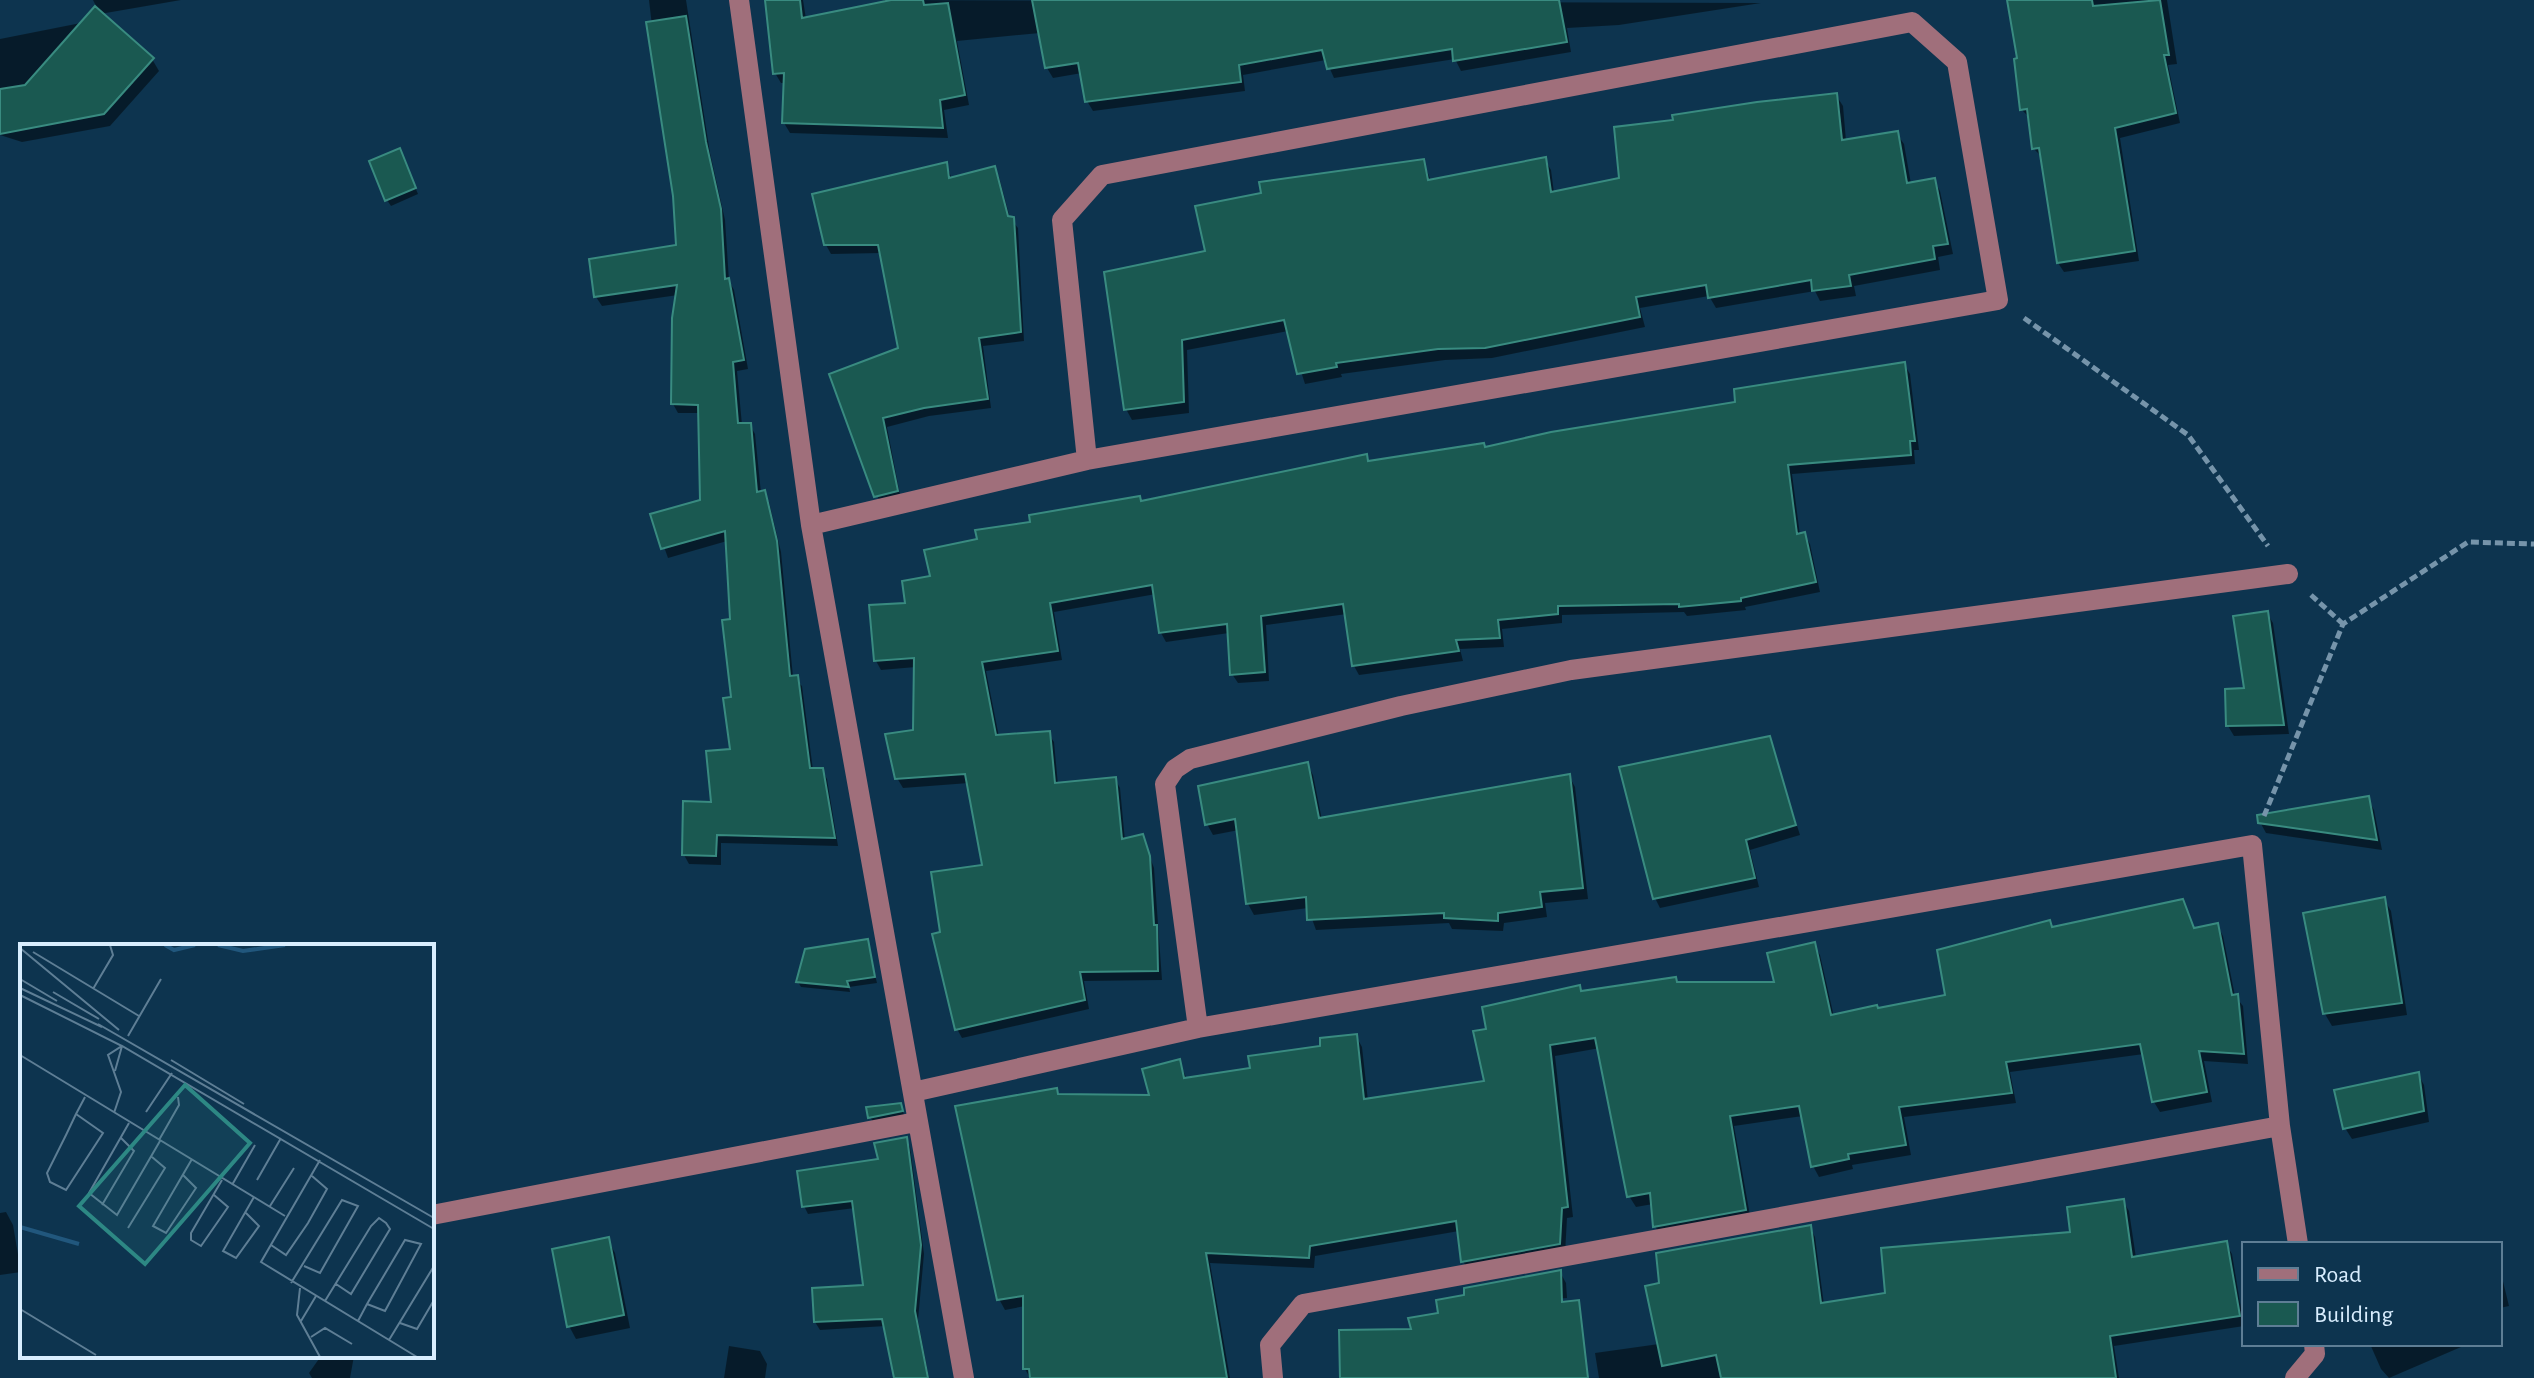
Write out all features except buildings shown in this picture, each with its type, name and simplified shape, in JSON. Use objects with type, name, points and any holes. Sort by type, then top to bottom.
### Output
[{"type":"street","points":[[739,0],[811,525],[964,1378]]},
{"type":"street","points":[[811,525],[1087,460],[1998,300],[1957,62],[1912,22],[1102,175],[1062,220],[1087,460]]},
{"type":"street","points":[[1198,1028],[1165,784],[1175,769],[1190,759],[1401,706],[1571,670],[2288,574]]},
{"type":"street","points":[[913,1092],[1198,1028],[2252,845],[2280,1126],[2298,1242]]},
{"type":"street","points":[[434,1215],[916,1122]]},
{"type":"street","points":[[1273,1378],[1270,1345],[1303,1304],[2280,1126]]},
{"type":"street","points":[[2295,1378],[2315,1354],[2314,1346]]},
{"type":"path","points":[[1998,300],[2188,435],[2288,574],[2343,624]]},
{"type":"path","points":[[2252,845],[2343,624],[2468,542],[2534,544]]}]
